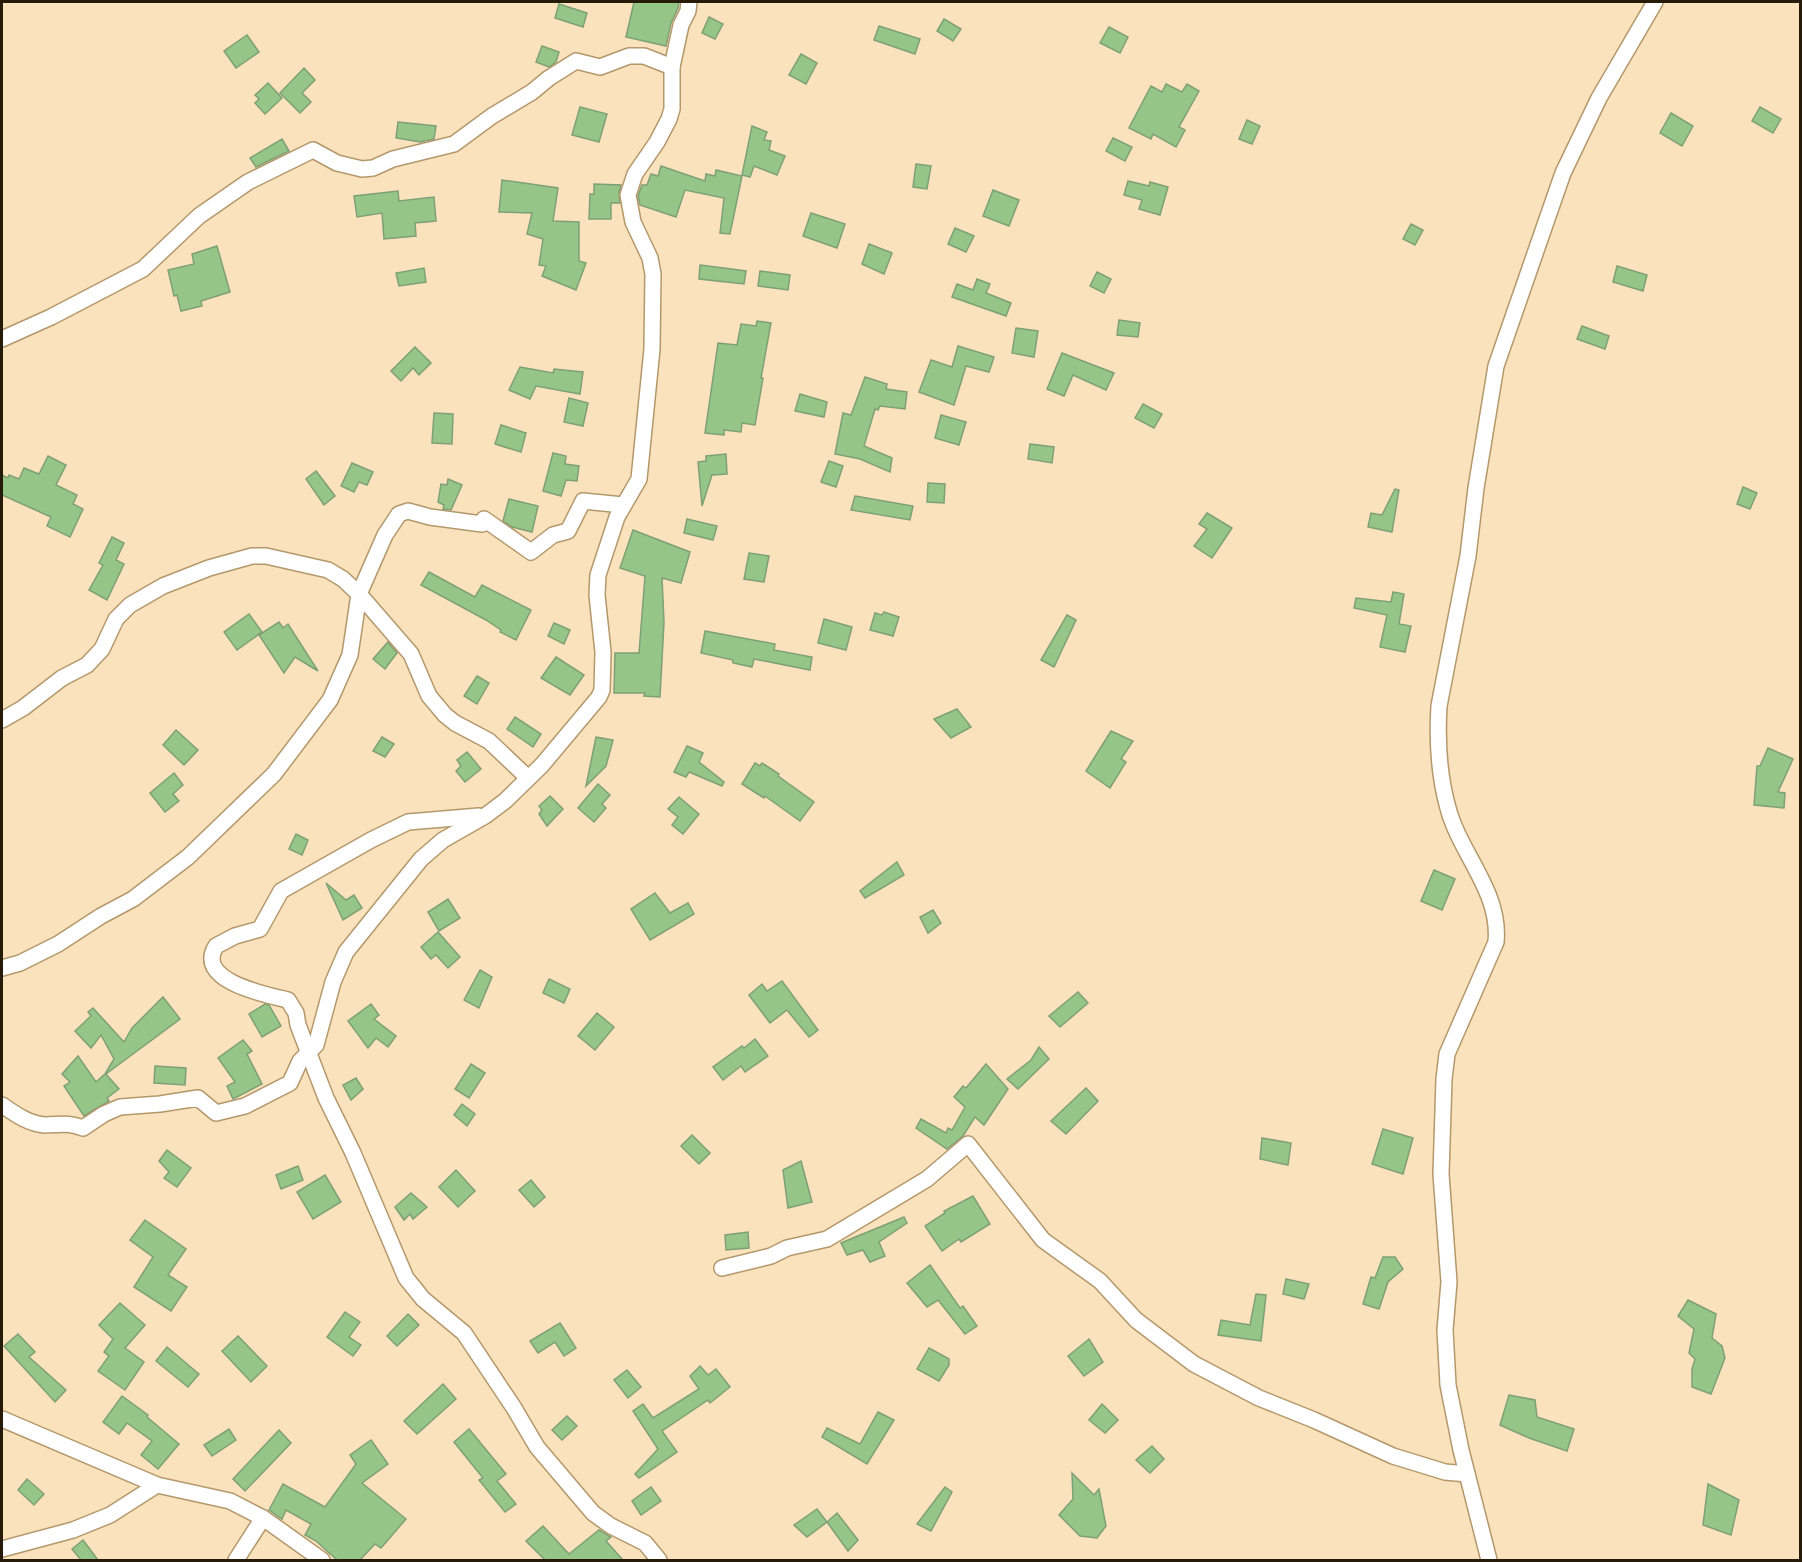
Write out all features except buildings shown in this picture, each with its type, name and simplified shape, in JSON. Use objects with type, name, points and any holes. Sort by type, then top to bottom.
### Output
[{"type":"street","points":[[2,1105],[20,1118],[43,1125],[71,1123],[83,1128],[104,1113],[120,1107],[198,1098],[216,1113],[245,1106],[290,1083],[300,1061],[316,1045],[333,982],[346,952],[421,860],[443,840],[485,816],[505,801],[527,777],[542,765],[599,697],[602,690],[603,652],[597,595],[598,575],[623,505],[634,490],[640,468],[652,349],[653,274],[650,258],[633,222],[628,195],[634,174],[657,142],[672,110],[672,67],[681,25],[688,11],[689,2]]},
{"type":"street","points":[[1489,1560],[1467,1474],[1448,1385],[1445,1330],[1449,1282],[1442,1174],[1444,1079],[1447,1054],[1496,942],[1497,932],[1485,886],[1460,838],[1448,808],[1438,731],[1439,706],[1468,556],[1476,488],[1496,366],[1563,173],[1599,98],[1655,2]]},
{"type":"street","points":[[2,339],[51,317],[143,268],[208,209],[248,182],[313,150],[352,168],[373,168],[393,159],[454,144],[576,61],[600,67],[629,56],[644,56],[672,67]]},
{"type":"street","points":[[2,968],[20,963],[58,944],[101,916],[133,899],[188,857],[211,832],[274,774],[330,700],[350,655],[359,594],[394,519],[399,514],[408,511],[430,517],[482,524],[484,519],[531,552],[553,535],[568,531],[584,501],[623,505]]},
{"type":"street","points":[[2,720],[17,712],[62,678],[87,665],[102,649],[116,619],[130,605],[163,586],[209,568],[252,556],[266,556],[328,570],[343,579],[411,654],[429,696],[445,715],[454,723],[489,741],[527,777]]},
{"type":"street","points":[[485,816],[408,822],[380,835],[281,891],[260,929],[235,936],[216,945],[212,955],[219,972],[233,984],[288,1000],[296,1013],[298,1025],[326,1098],[353,1154],[406,1278],[423,1299],[464,1333],[537,1447],[593,1513],[611,1526],[645,1544],[659,1560]]},
{"type":"street","points":[[722,1268],[771,1256],[787,1248],[827,1239],[927,1179],[968,1144],[1043,1240],[1100,1281],[1136,1320],[1194,1364],[1259,1398],[1393,1456],[1445,1472],[1467,1474]]},
{"type":"street","points":[[2,1419],[156,1485],[230,1501],[263,1518],[322,1560]]},
{"type":"street","points":[[2,1549],[74,1530],[110,1515],[156,1485]]},
{"type":"street","points":[[237,1560],[263,1518]]}]
